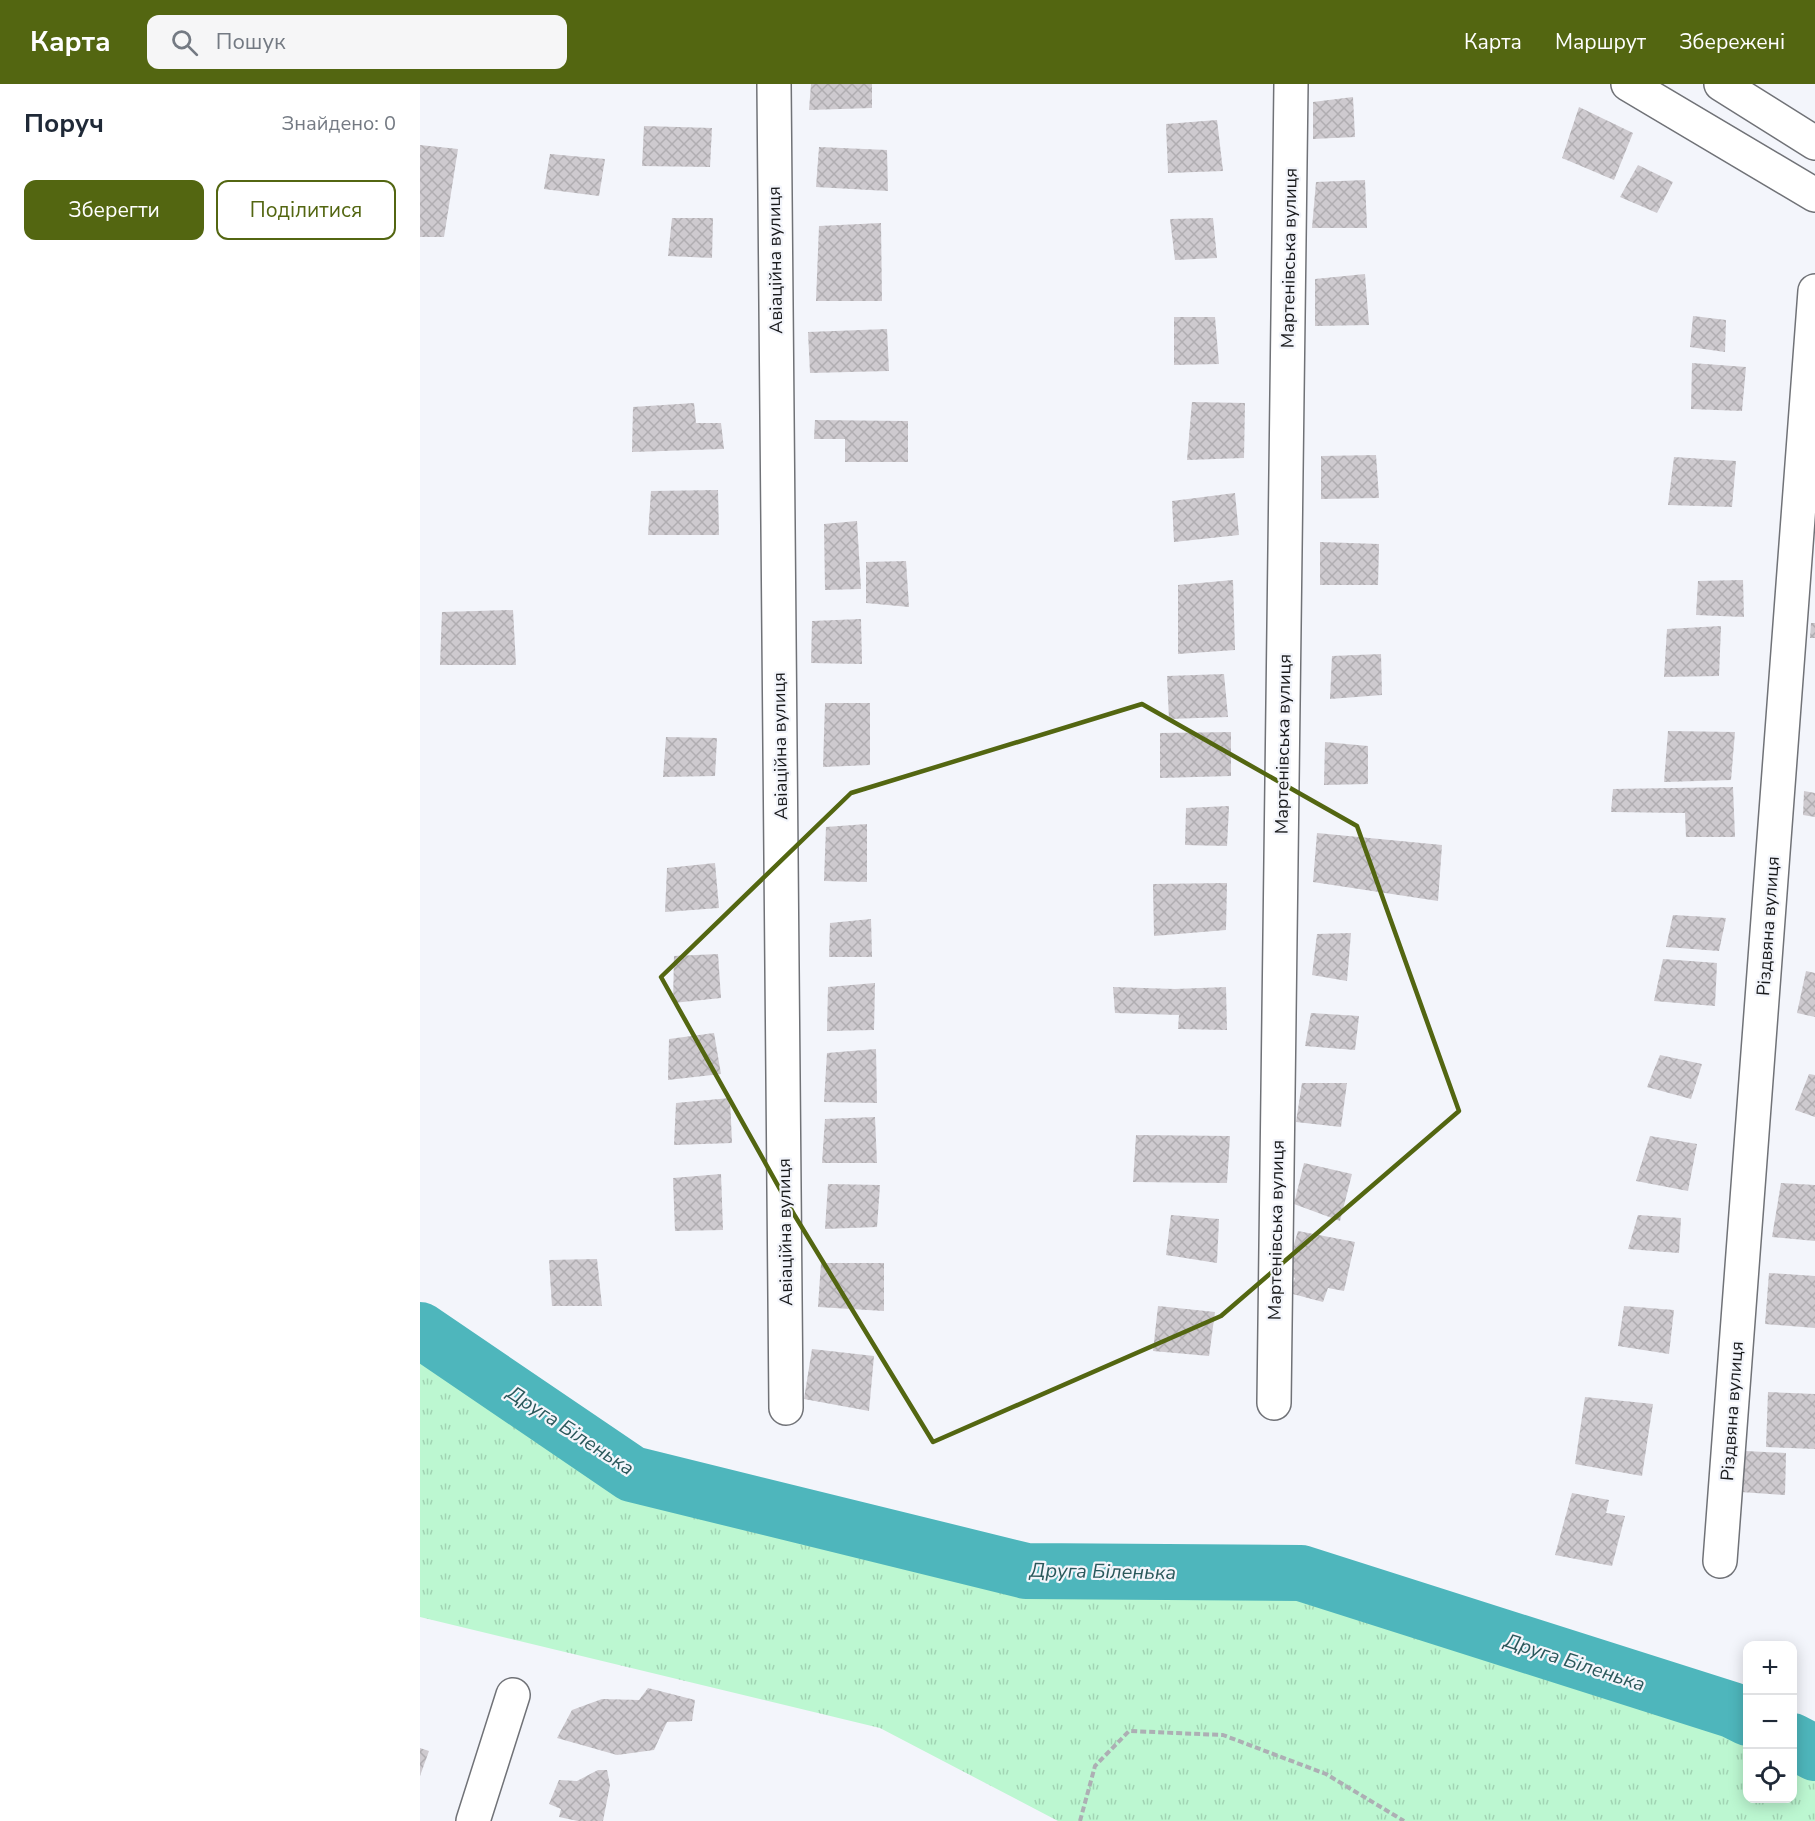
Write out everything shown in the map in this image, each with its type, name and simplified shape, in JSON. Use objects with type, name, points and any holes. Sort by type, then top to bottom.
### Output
[{"type":"street","name":"Авіаційна вулиця","points":[[774,84],[786,1408]]},
{"type":"street","name":"Мартенівська вулиця","points":[[1274,1403],[1291,84]]},
{"type":"street","points":[[1628,84],[1815,195]]},
{"type":"street","points":[[1721,84],[1815,143]]},
{"type":"street","name":"Різдвяна вулиця","points":[[1720,1561],[1815,291]]},
{"type":"street","points":[[472,1821],[513,1695]]},
{"type":"path","points":[[1080,1821],[1095,1766],[1129,1731],[1223,1735],[1326,1774],[1404,1821]]},
{"type":"highlighted area","points":[[1142,704],[1357,826],[1459,1111],[1221,1316],[933,1442],[795,1216],[661,977],[851,793]]},
{"type":"green space","points":[[420,1330],[632,1474],[1026,1571],[1301,1573],[1732,1710],[1743,1716],[1743,1803],[1797,1803],[1797,1743],[1815,1753],[1815,1821],[1058,1821],[880,1728],[420,1617]]},
{"type":"building","points":[[811,84],[872,84],[872,108],[809,110]]},
{"type":"building","points":[[1353,97],[1355,137],[1313,139],[1313,102]]},
{"type":"building","points":[[1579,107],[1633,133],[1614,180],[1562,158]]},
{"type":"building","points":[[1217,120],[1223,171],[1168,173],[1166,124]]},
{"type":"building","points":[[644,126],[712,128],[710,167],[642,166]]},
{"type":"building","points":[[420,145],[458,149],[444,237],[420,237]]},
{"type":"building","points":[[819,147],[887,150],[888,191],[816,187]]},
{"type":"building","points":[[550,154],[605,159],[599,196],[544,189]]},
{"type":"building","points":[[1638,165],[1673,182],[1657,213],[1620,197]]},
{"type":"building","points":[[1365,180],[1367,228],[1312,228],[1316,182]]},
{"type":"building","points":[[672,218],[713,218],[712,258],[668,256]]},
{"type":"building","points":[[1213,218],[1217,258],[1175,260],[1170,219]]},
{"type":"building","points":[[881,223],[882,301],[816,301],[819,226]]},
{"type":"building","points":[[1365,274],[1369,325],[1315,326],[1315,279]]},
{"type":"building","points":[[1693,316],[1726,320],[1725,352],[1690,347]]},
{"type":"building","points":[[1174,317],[1215,317],[1219,364],[1174,365]]},
{"type":"building","points":[[887,329],[889,371],[810,373],[808,332]]},
{"type":"building","points":[[1692,363],[1746,367],[1742,411],[1691,409]]},
{"type":"building","points":[[1192,402],[1245,403],[1244,458],[1187,460]]},
{"type":"building","points":[[694,403],[696,423],[721,423],[724,449],[632,452],[633,407]]},
{"type":"building","points":[[815,420],[908,421],[908,462],[845,462],[845,439],[814,439]]},
{"type":"building","points":[[1376,455],[1379,498],[1321,499],[1321,456]]},
{"type":"building","points":[[1674,457],[1736,461],[1732,507],[1668,505]]},
{"type":"building","points":[[718,490],[719,535],[648,535],[651,491]]},
{"type":"building","points":[[1235,493],[1239,535],[1174,542],[1172,501]]},
{"type":"building","points":[[857,521],[861,589],[825,590],[824,524]]},
{"type":"building","points":[[1320,542],[1379,544],[1378,585],[1320,585]]},
{"type":"building","points":[[906,561],[909,607],[866,603],[866,562]]},
{"type":"building","points":[[1233,580],[1235,650],[1178,654],[1178,585]]},
{"type":"building","points":[[1743,580],[1744,617],[1696,615],[1698,581]]},
{"type":"building","points":[[513,610],[516,665],[440,665],[442,612]]},
{"type":"building","points":[[861,619],[862,664],[811,663],[812,621]]},
{"type":"building","points":[[1811,623],[1815,623],[1815,638],[1810,638]]},
{"type":"building","points":[[1721,626],[1719,676],[1664,677],[1667,629]]},
{"type":"building","points":[[1381,654],[1382,695],[1330,699],[1332,656]]},
{"type":"building","points":[[1224,674],[1228,717],[1169,719],[1167,676]]},
{"type":"building","points":[[825,703],[870,703],[870,765],[823,767]]},
{"type":"building","points":[[1668,731],[1735,732],[1731,780],[1664,782]]},
{"type":"building","points":[[1231,732],[1231,776],[1160,778],[1160,733]]},
{"type":"building","points":[[666,737],[717,738],[715,776],[663,777]]},
{"type":"building","points":[[1325,742],[1368,746],[1368,784],[1324,785]]},
{"type":"building","points":[[1733,787],[1735,837],[1686,837],[1685,813],[1611,812],[1613,789]]},
{"type":"building","points":[[1804,791],[1815,793],[1815,817],[1803,815]]},
{"type":"building","points":[[1229,806],[1227,846],[1185,845],[1186,808]]},
{"type":"building","points":[[867,824],[867,882],[824,881],[826,827]]},
{"type":"building","points":[[1317,833],[1442,845],[1438,901],[1313,882]]},
{"type":"building","points":[[715,863],[719,908],[665,912],[667,868]]},
{"type":"building","points":[[1227,883],[1226,930],[1154,936],[1153,884]]},
{"type":"building","points":[[1673,915],[1726,918],[1719,951],[1666,947]]},
{"type":"building","points":[[871,919],[872,957],[829,957],[830,923]]},
{"type":"building","points":[[1351,933],[1347,981],[1312,975],[1317,934]]},
{"type":"building","points":[[718,954],[721,998],[673,1003],[674,956]]},
{"type":"building","points":[[1663,959],[1717,963],[1715,1006],[1654,1001]]},
{"type":"building","points":[[1806,971],[1815,973],[1815,1017],[1797,1013]]},
{"type":"building","points":[[875,983],[874,1030],[827,1031],[828,987]]},
{"type":"building","points":[[1113,987],[1175,989],[1226,987],[1227,1030],[1178,1029],[1179,1015],[1115,1013]]},
{"type":"building","points":[[1311,1013],[1359,1016],[1355,1050],[1305,1046]]},
{"type":"building","points":[[714,1033],[721,1074],[668,1080],[669,1039]]},
{"type":"building","points":[[876,1049],[877,1103],[824,1102],[827,1053]]},
{"type":"building","points":[[1660,1055],[1702,1064],[1691,1099],[1647,1087]]},
{"type":"building","points":[[1809,1074],[1815,1075],[1815,1117],[1795,1110]]},
{"type":"building","points":[[1302,1083],[1347,1083],[1341,1127],[1296,1122]]},
{"type":"building","points":[[730,1098],[732,1143],[674,1145],[676,1103]]},
{"type":"building","points":[[875,1117],[877,1163],[822,1163],[825,1119]]},
{"type":"building","points":[[1136,1135],[1230,1136],[1227,1183],[1133,1182]]},
{"type":"building","points":[[1650,1136],[1697,1144],[1688,1191],[1636,1181]]},
{"type":"building","points":[[1304,1163],[1352,1174],[1340,1221],[1294,1204]]},
{"type":"building","points":[[721,1174],[723,1230],[675,1231],[673,1178]]},
{"type":"building","points":[[1781,1183],[1815,1185],[1815,1241],[1772,1237]]},
{"type":"building","points":[[828,1184],[880,1185],[877,1227],[825,1229]]},
{"type":"building","points":[[1171,1215],[1219,1219],[1217,1263],[1166,1255]]},
{"type":"building","points":[[1638,1215],[1681,1218],[1679,1253],[1628,1249]]},
{"type":"building","points":[[1298,1231],[1355,1242],[1344,1291],[1328,1288],[1323,1302],[1289,1293],[1295,1278],[1285,1274]]},
{"type":"building","points":[[597,1259],[602,1306],[552,1306],[549,1260]]},
{"type":"building","points":[[821,1263],[884,1263],[884,1311],[818,1307]]},
{"type":"building","points":[[1769,1273],[1815,1276],[1815,1328],[1765,1324]]},
{"type":"building","points":[[1158,1306],[1215,1312],[1209,1356],[1153,1351]]},
{"type":"building","points":[[1624,1306],[1674,1310],[1669,1354],[1618,1346]]},
{"type":"building","points":[[812,1349],[874,1356],[869,1411],[804,1399]]},
{"type":"building","points":[[1768,1392],[1815,1394],[1815,1449],[1766,1447]]},
{"type":"building","points":[[1585,1397],[1653,1404],[1642,1476],[1575,1464]]},
{"type":"building","points":[[1745,1451],[1786,1453],[1785,1495],[1741,1492]]},
{"type":"building","points":[[1572,1493],[1609,1500],[1606,1513],[1625,1516],[1612,1566],[1555,1555]]},
{"type":"building","points":[[648,1688],[695,1700],[692,1721],[667,1722],[654,1750],[617,1755],[557,1738],[572,1710],[602,1699],[639,1700]]},
{"type":"building","points":[[420,1748],[429,1751],[420,1776]]},
{"type":"building","points":[[598,1770],[607,1770],[610,1785],[603,1821],[578,1821],[559,1817],[561,1809],[549,1804],[559,1780],[577,1781]]},
{"type":"waterway","name":"Друга Біленька","points":[[420,1330],[632,1474],[1026,1571],[1301,1573],[1732,1710],[1743,1716]]},
{"type":"waterway","name":"Друга Біленька","points":[[1797,1744],[1815,1753]]}]
